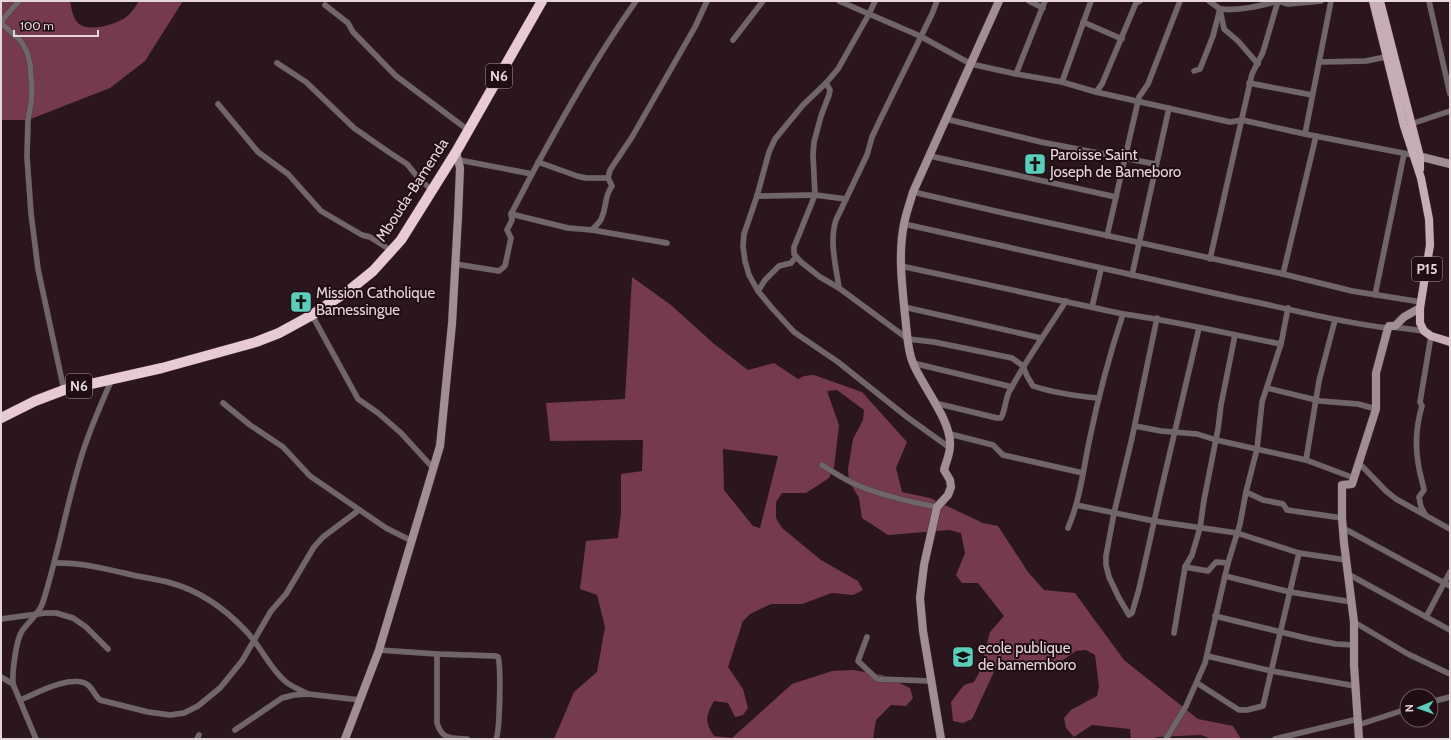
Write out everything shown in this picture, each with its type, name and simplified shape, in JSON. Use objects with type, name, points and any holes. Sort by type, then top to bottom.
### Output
[{"type":"highway","name":"Mbouda-Bamenda","points":[[1,418],[34,401],[64,390],[162,368],[256,342],[279,334],[312,315],[352,288],[373,271],[401,240],[432,190],[457,156],[468,130],[542,1]]},
{"type":"main road","name":"P15","points":[[1373,1],[1411,124],[1428,208],[1431,235],[1420,305],[1420,323],[1424,331]]},
{"type":"main road","name":"P15","points":[[1380,1],[1390,56],[1417,156]]},
{"type":"main road","points":[[1424,331],[1431,336],[1450,342]]},
{"type":"street","points":[[19,1],[3,19],[2,24],[21,41],[27,52],[30,64],[32,88],[28,120],[27,157],[31,213],[38,269],[64,390]]},
{"type":"street","points":[[455,264],[499,271],[505,266],[511,238],[507,230],[512,220],[511,214],[538,162],[614,34],[636,1]]},
{"type":"street","points":[[592,230],[602,218],[607,193],[612,186],[608,178],[610,170],[632,137],[695,28],[707,1]]},
{"type":"street","points":[[733,40],[763,1]]},
{"type":"street","points":[[839,1],[920,36],[971,64],[1062,82],[1096,92],[1230,122],[1242,120],[1450,164]]},
{"type":"street","points":[[875,1],[843,61],[826,83],[803,105],[775,139],[744,234],[743,246],[749,275],[758,291],[794,332],[838,362],[907,417],[950,448]]},
{"type":"street","points":[[840,288],[834,256],[833,235],[836,220],[866,155],[872,137],[937,1]]},
{"type":"street","points":[[941,739],[923,631],[920,598],[924,565],[937,507],[940,502],[948,496],[951,488],[950,480],[944,470],[950,448],[950,434],[913,363],[904,307],[901,244],[904,224],[913,192],[999,1]]},
{"type":"street","points":[[1029,1],[1043,8]]},
{"type":"street","points":[[1016,74],[1046,1]]},
{"type":"street","points":[[1062,82],[1091,1]]},
{"type":"street","points":[[1107,236],[1138,102],[1148,84],[1180,1]]},
{"type":"street","points":[[1209,1],[1220,9],[1232,10],[1252,8],[1278,1],[1288,4],[1321,1]]},
{"type":"street","points":[[1210,259],[1249,83],[1258,64],[1278,1]]},
{"type":"street","points":[[1305,134],[1331,1]]},
{"type":"street","points":[[1429,1],[1450,94]]},
{"type":"street","points":[[1096,92],[1102,84],[1137,2]]},
{"type":"street","points":[[324,5],[348,23],[353,32],[396,76],[468,130]]},
{"type":"street","points":[[1220,9],[1224,29],[1238,40],[1258,64]]},
{"type":"street","points":[[1194,71],[1200,69],[1213,36],[1220,9]]},
{"type":"street","points":[[1083,22],[1122,39]]},
{"type":"street","points":[[1318,62],[1366,61],[1390,56]]},
{"type":"street","points":[[277,63],[306,82],[354,128],[407,164],[420,180],[432,190]]},
{"type":"street","points":[[826,83],[830,90],[829,95],[821,116],[814,142],[813,155],[815,195],[794,244],[793,250],[796,257],[820,277],[840,288],[908,339],[934,342],[1012,358],[1023,366],[1033,386],[1071,395],[1098,398]]},
{"type":"street","points":[[1249,83],[1312,95]]},
{"type":"street","points":[[218,104],[258,152],[288,174],[321,211],[362,235],[370,237],[392,251]]},
{"type":"street","points":[[1132,275],[1155,164],[1169,108]]},
{"type":"street","points":[[1411,124],[1450,111]]},
{"type":"street","points":[[946,119],[1041,142],[1155,164]]},
{"type":"street","points":[[1283,274],[1316,136]]},
{"type":"street","points":[[1375,295],[1404,154]]},
{"type":"street","points":[[344,739],[379,650],[440,446],[452,324],[460,168],[457,156],[532,174]]},
{"type":"street","points":[[930,156],[1116,197]]},
{"type":"street","points":[[538,162],[577,176],[586,178],[608,178]]},
{"type":"street","points":[[913,192],[1420,305]]},
{"type":"street","points":[[757,196],[815,195],[846,199]]},
{"type":"street","points":[[511,214],[568,228],[592,230],[667,244]]},
{"type":"street","points":[[904,224],[1236,298],[1288,308],[1335,320],[1424,331]]},
{"type":"street","points":[[758,291],[765,280],[779,266],[791,263],[796,257]]},
{"type":"street","points":[[901,266],[1123,314],[1157,318],[1281,344]]},
{"type":"street","points":[[1092,307],[1101,268]]},
{"type":"street","points":[[935,403],[1000,418],[1003,415],[1005,402],[1012,386],[1023,366],[1066,301]]},
{"type":"street","points":[[1388,327],[1395,326],[1420,305]]},
{"type":"street","points":[[904,307],[1041,338]]},
{"type":"street","points":[[1166,739],[1180,717],[1197,683],[1207,656],[1228,562],[1240,524],[1257,448],[1262,402],[1281,344],[1288,308]]},
{"type":"street","points":[[1068,528],[1076,505],[1098,398],[1123,314]]},
{"type":"street","points":[[312,315],[358,399],[378,413],[401,433],[433,468]]},
{"type":"street","points":[[1157,318],[1106,556],[1106,566],[1114,589],[1129,615],[1132,613],[1139,589],[1199,328]]},
{"type":"street","points":[[1306,460],[1319,381],[1335,320]]},
{"type":"street","points":[[1359,739],[1355,686],[1354,622],[1342,518],[1342,485],[1352,484],[1376,409],[1376,373],[1388,327]]},
{"type":"street","points":[[1174,633],[1178,601],[1185,567],[1192,555],[1200,528],[1221,405],[1235,335]]},
{"type":"street","points":[[1425,514],[1421,507],[1419,497],[1424,490],[1418,462],[1417,440],[1419,416],[1422,406],[1420,402],[1431,336]]},
{"type":"street","points":[[913,363],[1012,386]]},
{"type":"street","points":[[36,739],[13,684],[12,676],[20,636],[43,604],[55,563],[80,461],[97,413],[112,379]]},
{"type":"street","points":[[1267,388],[1316,400],[1358,404],[1376,409]]},
{"type":"street","points":[[223,403],[250,425],[283,447],[310,476],[386,528],[412,541]]},
{"type":"street","points":[[1135,426],[1161,431],[1197,434],[1216,440],[1257,448],[1306,460],[1354,478]]},
{"type":"street","points":[[950,434],[993,445],[1003,455],[1083,474]]},
{"type":"street","points":[[1358,462],[1386,491],[1396,499],[1450,529]]},
{"type":"street","points":[[822,465],[863,487],[898,499],[937,507]]},
{"type":"street","points":[[1246,492],[1263,500],[1283,504],[1287,510],[1342,518]]},
{"type":"street","points":[[1076,505],[1154,521],[1237,533],[1299,553],[1346,560]]},
{"type":"street","points":[[20,700],[55,685],[75,681],[85,683],[89,686],[100,700],[148,712],[170,715],[184,713],[198,706],[220,688],[242,661],[271,611],[286,594],[314,547],[323,537],[359,510]]},
{"type":"street","points":[[1343,528],[1450,586]]},
{"type":"street","points":[[1197,683],[1239,710],[1247,710],[1263,706],[1299,553]]},
{"type":"street","points":[[55,563],[71,562],[172,583],[191,590],[216,604],[242,626],[255,639],[275,670],[287,683],[308,694]]},
{"type":"street","points":[[1185,567],[1206,571],[1210,570],[1216,562],[1228,562]]},
{"type":"street","points":[[1426,617],[1450,572]]},
{"type":"street","points":[[1348,574],[1450,630]]},
{"type":"street","points":[[1225,576],[1290,592],[1352,602]]},
{"type":"street","points":[[1,619],[45,613],[73,618],[86,627],[108,649]]},
{"type":"street","points":[[1216,616],[1336,644],[1354,645]]},
{"type":"street","points":[[1354,622],[1408,654],[1450,674]]},
{"type":"street","points":[[867,637],[858,661],[877,679],[931,680]]},
{"type":"street","points":[[379,650],[498,657],[499,713],[498,734],[496,739]]},
{"type":"street","points":[[437,654],[436,723],[443,735],[467,739]]},
{"type":"street","points":[[1207,656],[1272,671],[1355,686]]},
{"type":"street","points":[[1,678],[13,684]]},
{"type":"street","points":[[235,730],[282,698],[294,695],[308,694],[360,700]]},
{"type":"street","points":[[1439,700],[1450,697]]},
{"type":"street","points":[[1275,739],[1358,722],[1399,711]]},
{"type":"shaded area","points":[[1,1],[70,1],[75,19],[84,27],[91,28],[106,26],[125,18],[139,1],[183,1],[145,61],[110,88],[28,120],[1,120]]},
{"type":"shaded area","points":[[632,277],[671,305],[713,343],[748,370],[774,363],[798,379],[804,376],[814,375],[862,392],[907,442],[896,468],[902,492],[930,498],[983,523],[998,526],[1028,572],[1044,590],[1075,593],[1124,660],[1198,719],[1233,726],[1241,739],[1212,739],[1201,735],[1156,737],[1155,739],[1131,739],[1130,729],[1092,725],[1074,737],[1066,728],[1064,718],[1071,710],[1097,696],[1099,686],[1095,655],[1086,650],[1076,651],[1049,670],[1018,668],[999,661],[972,719],[963,723],[953,721],[951,702],[964,685],[974,682],[979,673],[990,632],[1004,616],[978,583],[962,583],[956,575],[965,553],[961,533],[949,530],[888,535],[862,518],[859,498],[849,481],[848,469],[853,439],[863,420],[864,410],[837,390],[827,391],[839,425],[834,468],[829,478],[806,493],[782,493],[776,502],[776,518],[782,528],[821,560],[858,581],[863,590],[853,595],[832,593],[802,604],[771,604],[750,614],[743,621],[728,667],[743,689],[748,708],[743,715],[735,717],[728,703],[714,701],[709,711],[707,722],[714,736],[732,738],[792,684],[832,671],[853,670],[882,675],[910,688],[913,698],[906,706],[891,705],[876,720],[873,739],[554,739],[574,692],[597,672],[605,627],[597,595],[580,589],[586,541],[618,538],[621,513],[621,474],[642,471],[643,440],[550,441],[546,403],[625,399]],"holes":[[[723,449],[778,456],[760,528],[753,526],[724,490]]]},
{"type":"place","name":"Paroisse Saint Joseph de Bameboro","points":[[1035,164]]},
{"type":"place","name":"Mission Catholique Bamessingue","points":[[301,302]]},
{"type":"place","name":"ecole publique de bamemboro","points":[[963,657]]}]
